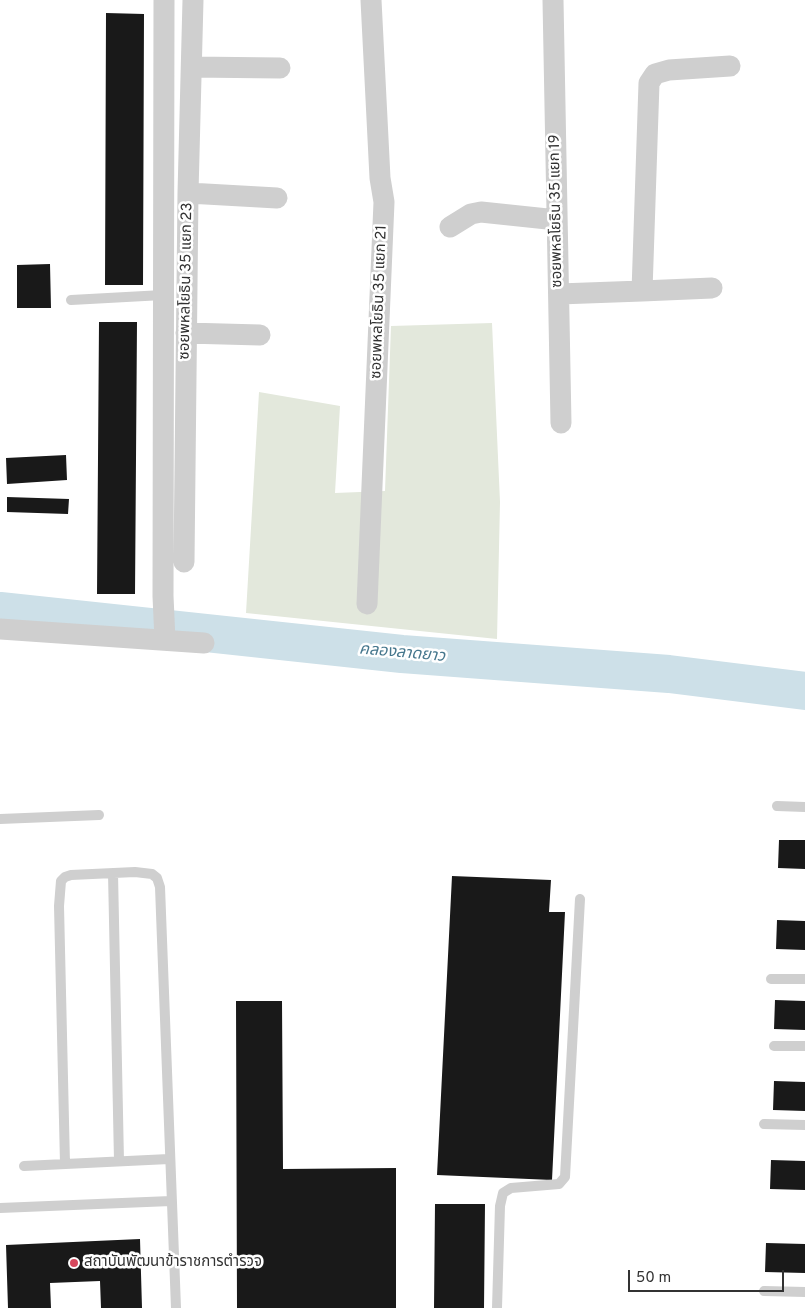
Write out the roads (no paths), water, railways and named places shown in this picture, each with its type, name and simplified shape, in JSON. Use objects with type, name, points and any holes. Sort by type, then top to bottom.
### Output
[{"type":"street","points":[[164,0],[163,596],[165,636]]},
{"type":"street","name":"ซอยพหลโยธิน 35 แยก 23","points":[[184,562],[188,193],[193,0]]},
{"type":"street","name":"ซอยพหลโยธิน 35 แยก 21","points":[[367,604],[384,202],[380,178],[371,0]]},
{"type":"street","name":"ซอยพหลโยธิน 35 แยก 19","points":[[553,0],[561,423]]},
{"type":"street","points":[[192,66],[280,68]]},
{"type":"street","points":[[642,291],[648,83],[655,74],[669,70],[730,66]]},
{"type":"street","points":[[188,193],[277,198]]},
{"type":"street","points":[[450,227],[472,214],[481,212],[557,220]]},
{"type":"street","points":[[559,294],[712,288]]},
{"type":"street","points":[[186,333],[260,335]]},
{"type":"street","points":[[0,629],[165,636],[204,642]]},
{"type":"lane","points":[[71,300],[163,295]]},
{"type":"lane","points":[[777,806],[805,807]]},
{"type":"lane","points":[[0,819],[99,815]]},
{"type":"lane","points":[[65,1164],[59,906],[62,881],[65,877],[71,875],[135,872],[152,874],[157,878],[160,887],[176,1308]]},
{"type":"lane","points":[[113,873],[119,1161]]},
{"type":"lane","points":[[498,1308],[500,1206],[503,1193],[511,1188],[559,1184],[565,1177],[580,898]]},
{"type":"lane","points":[[771,979],[805,979]]},
{"type":"lane","points":[[774,1046],[805,1046]]},
{"type":"lane","points":[[764,1124],[805,1125]]},
{"type":"lane","points":[[24,1166],[169,1159]]},
{"type":"lane","points":[[0,1208],[171,1201]]},
{"type":"lane","points":[[764,1291],[805,1292]]},
{"type":"waterway","name":"คลองลาดยาว","points":[[0,611],[402,654],[669,674],[805,691]]},
{"type":"place","name":"สถาบันพัฒนาข้าราชการตำรวจ","points":[[74,1263]]}]
